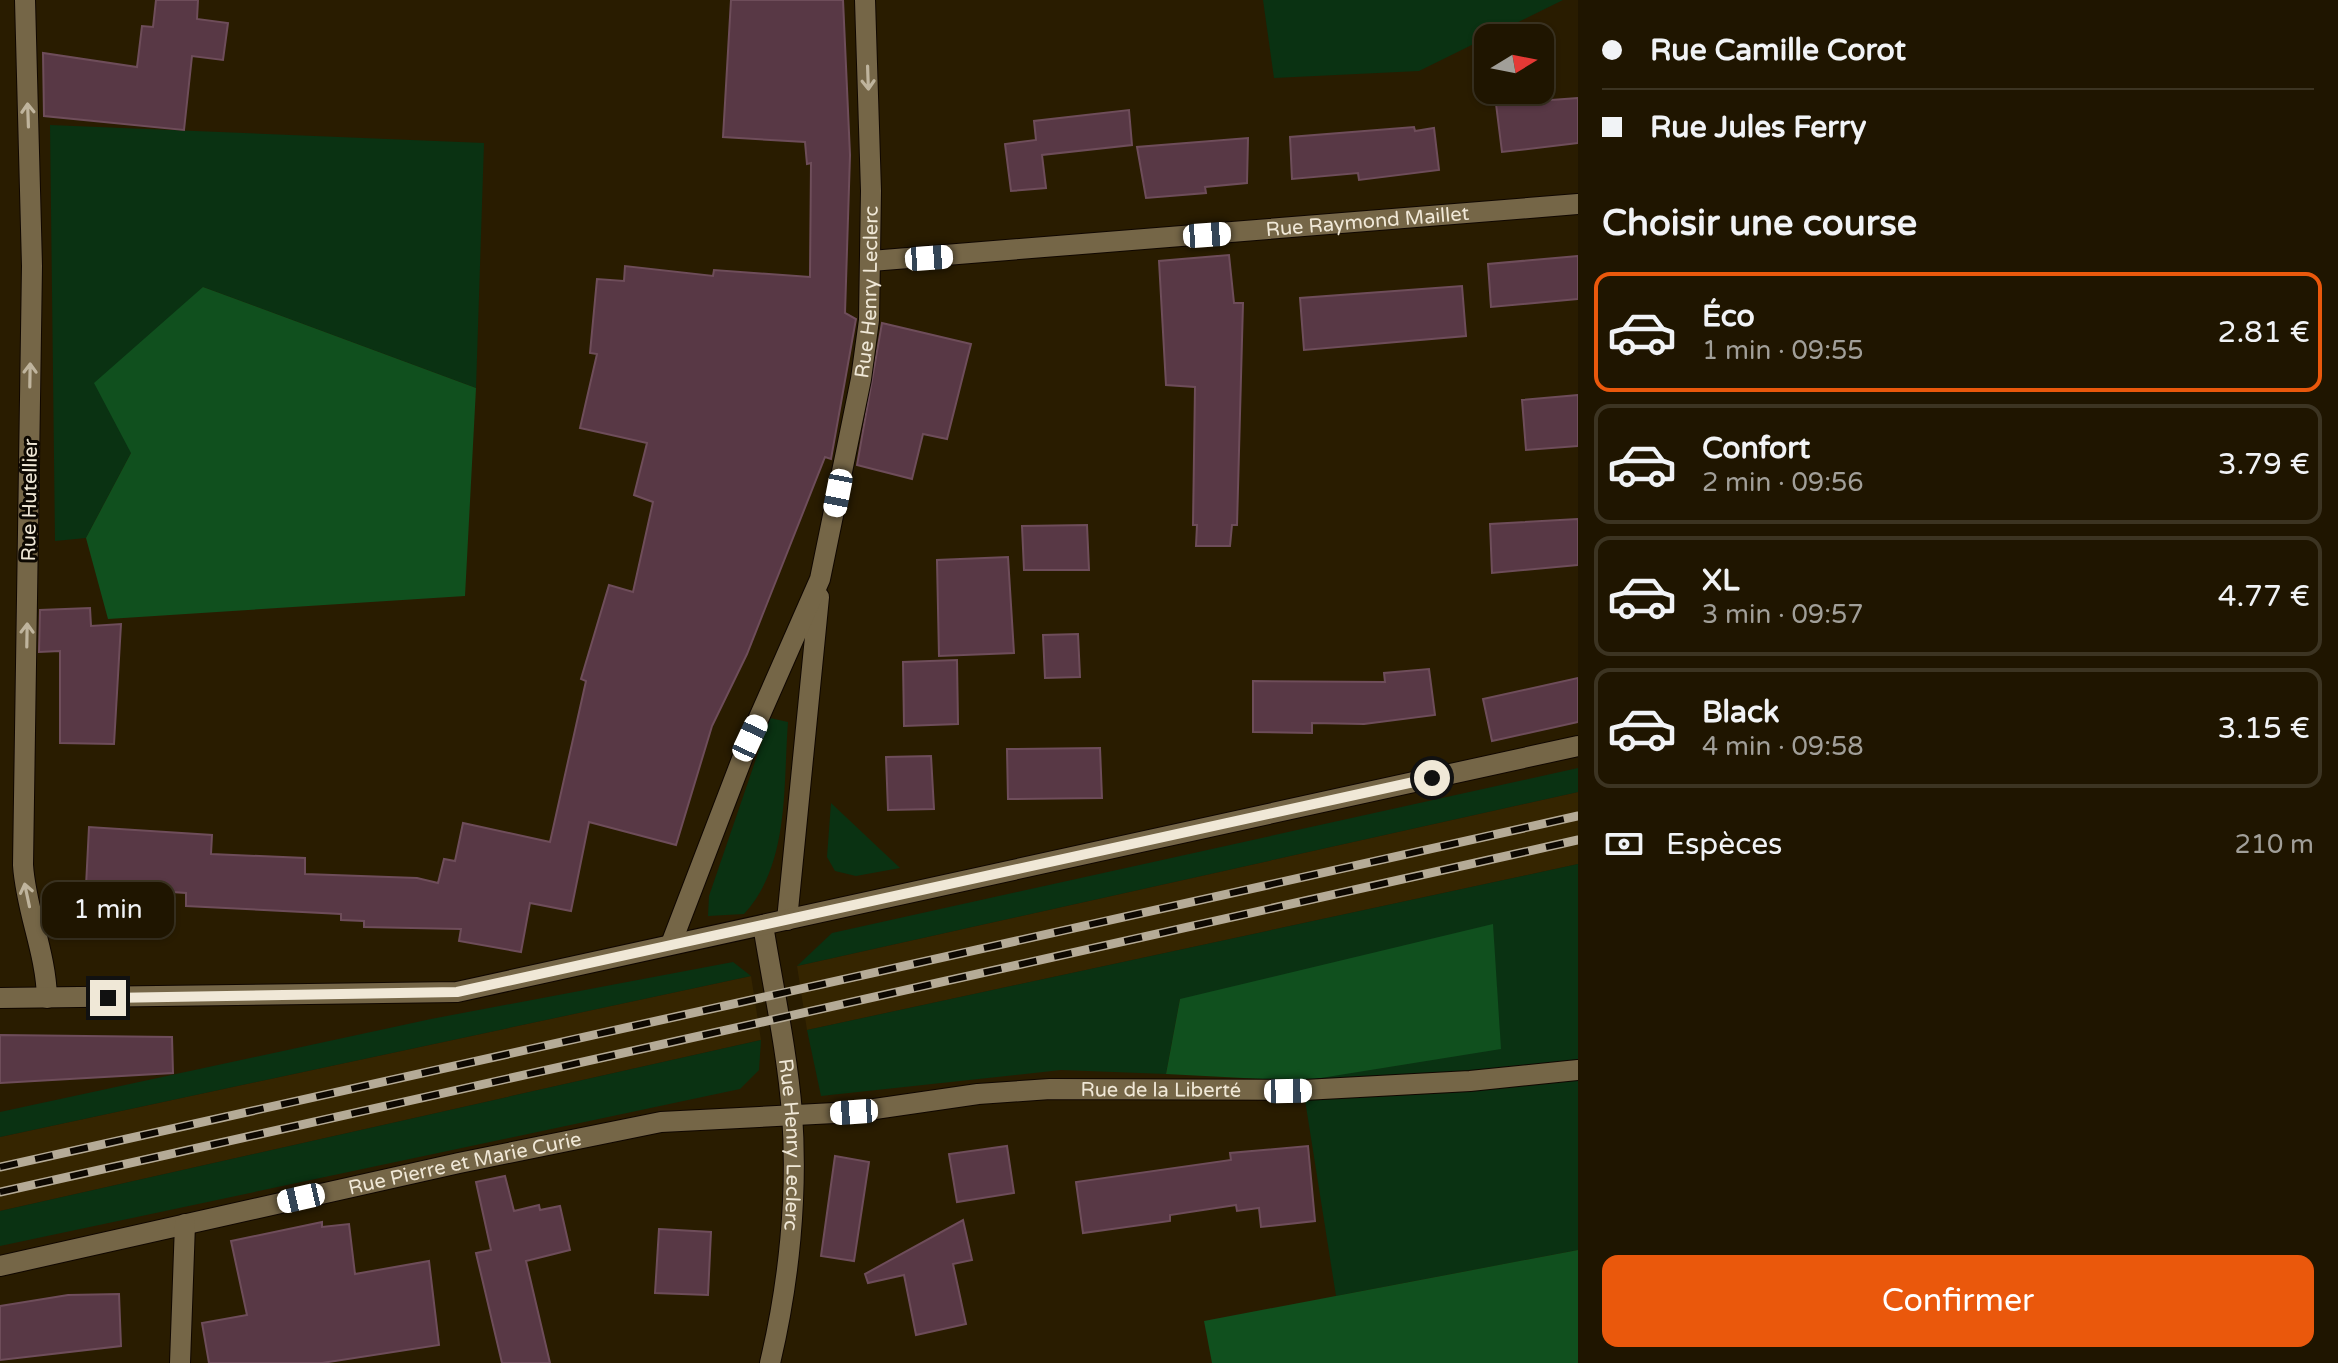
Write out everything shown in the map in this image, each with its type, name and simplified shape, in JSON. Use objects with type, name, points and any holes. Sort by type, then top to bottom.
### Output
[{"type":"street","name":"Rue Hutellier","points":[[25,0],[32,266],[23,865],[27,899],[44,958],[47,998]]},
{"type":"street","name":"Rue Henry Leclerc","points":[[787,920],[820,579],[861,379],[869,320],[871,261],[865,0]]},
{"type":"street","name":"Rue Raymond Maillet","points":[[871,261],[1578,204]]},
{"type":"street","name":"Rue Henry Leclerc","points":[[671,944],[750,738],[820,579]]},
{"type":"street","points":[[0,998],[436,995],[1578,746]]},
{"type":"street","name":"Rue Henry Leclerc","points":[[763,925],[792,1115],[788,1251],[770,1363]]},
{"type":"street","name":"Rue de la Liberté","points":[[792,1115],[854,1112],[978,1094],[1050,1089],[1304,1090],[1470,1081],[1578,1070]]},
{"type":"street","name":"Rue Pierre et Marie Curie","points":[[0,1266],[631,1126],[696,1118],[792,1115]]},
{"type":"street","points":[[180,1363],[185,1224]]},
{"type":"shaded area","points":[[1578,792],[1578,864],[807,1030],[797,966]]},
{"type":"shaded area","points":[[751,976],[761,1040],[0,1211],[0,1137]]},
{"type":"green space","points":[[1263,0],[1563,0],[1514,24],[1474,24],[1474,44],[1419,71],[1274,78]]},
{"type":"green space","points":[[50,125],[484,143],[476,388],[203,287],[131,453],[86,538],[55,541]]},
{"type":"green space","points":[[203,287],[476,388],[465,596],[108,619],[86,538],[131,453],[94,383]]},
{"type":"green space","points":[[770,718],[788,722],[781,823],[770,872],[744,914],[708,916],[709,896]]},
{"type":"green space","points":[[1578,768],[1578,792],[797,966],[832,933]]},
{"type":"green space","points":[[831,803],[900,868],[856,876],[835,871],[827,857]]},
{"type":"green space","points":[[1578,864],[1578,1250],[1336,1296],[1302,1081],[1180,999],[1166,1074],[1061,1070],[821,1096],[807,1030]]},
{"type":"green space","points":[[1493,924],[1501,1049],[1302,1081],[1166,1074],[1180,999]]},
{"type":"green space","points":[[733,962],[751,976],[0,1137],[0,1112],[431,1019]]},
{"type":"green space","points":[[761,1040],[759,1070],[740,1089],[0,1246],[0,1211]]},
{"type":"green space","points":[[1578,1250],[1578,1363],[1212,1363],[1204,1321]]},
{"type":"building","points":[[156,0],[198,0],[197,19],[228,23],[223,60],[192,56],[184,130],[44,116],[43,53],[137,67],[142,26],[153,27]]},
{"type":"building","points":[[731,0],[843,0],[850,155],[845,313],[856,319],[831,459],[825,457],[747,654],[712,726],[676,845],[589,822],[571,911],[530,903],[521,952],[459,941],[461,929],[364,927],[364,921],[341,920],[341,914],[186,906],[186,893],[86,886],[89,827],[212,835],[211,854],[305,858],[305,874],[417,878],[438,883],[444,859],[455,861],[463,823],[550,842],[586,681],[581,679],[609,585],[633,592],[653,502],[634,495],[647,443],[580,428],[597,354],[590,353],[597,279],[624,281],[625,266],[713,276],[714,270],[810,277],[811,163],[807,164],[805,142],[723,137]]},
{"type":"building","points":[[1578,98],[1578,143],[1502,152],[1496,104],[1554,104],[1554,100]]},
{"type":"building","points":[[1129,110],[1132,145],[1042,155],[1046,188],[1011,191],[1005,144],[1036,140],[1034,121]]},
{"type":"building","points":[[1414,127],[1415,131],[1434,128],[1439,170],[1359,180],[1358,173],[1292,179],[1290,137]]},
{"type":"building","points":[[1248,138],[1247,183],[1205,187],[1206,193],[1146,198],[1137,147]]},
{"type":"building","points":[[1229,255],[1234,303],[1243,303],[1237,525],[1232,525],[1230,546],[1196,546],[1197,525],[1193,525],[1195,387],[1166,385],[1159,261]]},
{"type":"building","points":[[1578,256],[1578,299],[1491,307],[1488,264]]},
{"type":"building","points":[[1462,286],[1466,336],[1304,350],[1300,298]]},
{"type":"building","points":[[882,323],[971,344],[947,439],[923,434],[912,479],[857,465]]},
{"type":"building","points":[[1578,395],[1578,446],[1526,450],[1522,400]]},
{"type":"building","points":[[1578,519],[1578,565],[1492,573],[1490,524]]},
{"type":"building","points":[[1087,525],[1089,570],[1024,570],[1022,526]]},
{"type":"building","points":[[1008,557],[1014,653],[939,656],[937,560]]},
{"type":"building","points":[[90,608],[91,626],[121,624],[114,744],[60,743],[60,651],[39,652],[40,610]]},
{"type":"building","points":[[1078,634],[1080,677],[1045,678],[1043,635]]},
{"type":"building","points":[[957,660],[958,724],[904,726],[903,662]]},
{"type":"building","points":[[1429,669],[1435,715],[1364,724],[1312,723],[1312,733],[1253,732],[1253,681],[1385,682],[1384,673]]},
{"type":"building","points":[[1578,678],[1578,722],[1492,741],[1483,699]]},
{"type":"building","points":[[1100,748],[1102,798],[1008,799],[1007,749]]},
{"type":"building","points":[[931,756],[934,809],[888,810],[886,757]]},
{"type":"building","points":[[0,1035],[172,1037],[173,1073],[0,1083]]},
{"type":"building","points":[[1007,1146],[1014,1193],[957,1202],[949,1154]]},
{"type":"building","points":[[1308,1146],[1315,1221],[1261,1227],[1259,1208],[1237,1211],[1236,1205],[1170,1215],[1170,1221],[1083,1233],[1076,1182],[1231,1160],[1230,1153]]},
{"type":"building","points":[[835,1156],[869,1162],[854,1261],[821,1256]]},
{"type":"building","points":[[505,1176],[514,1211],[539,1205],[540,1210],[560,1206],[570,1250],[526,1261],[550,1363],[502,1363],[476,1253],[491,1250],[476,1182]]},
{"type":"building","points":[[963,1220],[972,1260],[953,1264],[966,1324],[916,1335],[904,1275],[868,1283],[865,1274]]},
{"type":"building","points":[[322,1222],[322,1227],[349,1224],[355,1274],[429,1261],[439,1345],[322,1363],[209,1363],[202,1323],[247,1315],[231,1241]]},
{"type":"building","points":[[659,1229],[711,1232],[708,1295],[655,1293]]},
{"type":"building","points":[[119,1294],[121,1346],[0,1360],[0,1306],[68,1295]]},
{"type":"railway","points":[[0,1167],[1578,816]]},
{"type":"railway","points":[[0,1192],[1578,840]]},
{"type":"route","points":[[108,998],[416,996],[457,992],[1432,778]]}]
